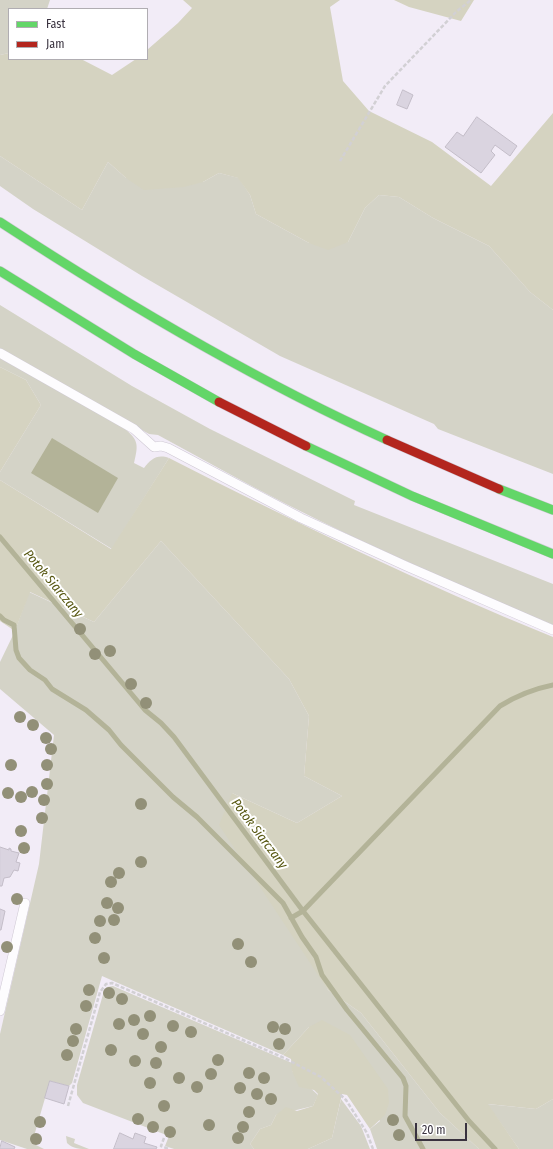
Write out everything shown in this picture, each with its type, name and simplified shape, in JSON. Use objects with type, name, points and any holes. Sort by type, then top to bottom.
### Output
[{"type":"highway","points":[[0,222],[109,292],[273,383],[382,437],[484,482],[553,510]]},
{"type":"highway","points":[[0,271],[140,358],[202,392],[311,448],[420,499],[553,554]]},
{"type":"lane","points":[[0,353],[134,429],[154,446],[168,448],[301,518],[406,566],[553,630]]},
{"type":"lane","points":[[0,1011],[25,903]]},
{"type":"path","points":[[340,160],[385,86],[457,11],[471,0]]},
{"type":"path","points":[[68,1106],[100,992],[106,984],[112,983],[282,1057],[321,1077],[346,1100],[367,1134],[373,1149]]},
{"type":"path","points":[[160,1149],[164,1138]]},
{"type":"path","points":[[161,1146],[170,1149]]},
{"type":"shaded area","points":[[0,0],[50,0],[47,8],[8,8],[8,53],[0,55]]},
{"type":"shaded area","points":[[183,0],[340,0],[330,7],[343,81],[369,111],[432,142],[491,186],[553,113],[553,310],[530,292],[489,246],[433,218],[399,197],[379,195],[365,208],[348,242],[328,250],[309,243],[256,214],[250,195],[238,178],[219,173],[203,182],[184,187],[144,190],[126,178],[108,162],[82,210],[0,156],[0,55],[8,53],[8,60],[83,60],[112,75],[134,60],[148,60],[148,49],[178,23],[192,8]]},
{"type":"shaded area","points":[[394,0],[474,0],[461,21],[409,7]]},
{"type":"shaded area","points":[[0,156],[82,210],[108,162],[126,178],[203,182],[219,173],[239,178],[250,195],[256,214],[309,243],[348,242],[365,208],[379,195],[399,197],[433,218],[489,246],[530,292],[553,310],[553,474],[438,429],[434,424],[280,356],[142,276],[33,209],[0,186]]},
{"type":"shaded area","points":[[0,305],[132,386],[210,429],[355,501],[354,505],[553,584],[553,625],[385,552],[270,496],[158,435],[149,434],[126,421],[123,427],[132,435],[137,446],[134,463],[144,468],[155,458],[169,458],[112,549],[0,480],[0,472],[41,405],[26,380],[0,367]]},
{"type":"shaded area","points":[[0,367],[26,380],[41,405],[0,472]]},
{"type":"shaded area","points":[[52,438],[118,478],[98,513],[31,473]]},
{"type":"shaded area","points":[[169,458],[359,552],[455,596],[553,637],[553,1099],[536,1109],[488,1104],[519,1149],[479,1149],[440,1113],[361,1013],[328,990],[219,825],[232,793],[297,823],[342,796],[304,776],[309,716],[289,679],[161,541],[94,622],[30,592],[15,631],[0,621],[0,480],[111,549]]},
{"type":"shaded area","points":[[161,541],[289,679],[309,716],[304,776],[342,796],[297,823],[232,793],[328,990],[361,1013],[440,1113],[479,1149],[377,1149],[370,1129],[380,1121],[309,1027],[283,1055],[102,976],[72,1083],[69,1086],[50,1081],[32,1143],[44,1149],[27,1149],[0,1140],[0,1034],[39,864],[54,735],[0,689],[0,662],[15,631],[29,592],[94,622]]},
{"type":"shaded area","points":[[113,986],[292,1063],[292,1071],[318,1095],[313,1106],[276,1115],[271,1125],[260,1129],[250,1144],[254,1149],[174,1149],[165,1146],[169,1136],[83,1103],[77,1095],[77,1085],[104,991],[107,987]]},
{"type":"shaded area","points":[[322,1020],[350,1035],[388,1089],[389,1103],[385,1115],[370,1129],[347,1095],[342,1094],[332,1138],[308,1149],[254,1149],[250,1144],[260,1129],[271,1125],[276,1115],[286,1107],[297,1111],[313,1106],[318,1094],[314,1090],[299,1087],[292,1071],[291,1059],[283,1055],[309,1027]]},
{"type":"shaded area","points":[[341,1099],[361,1126],[370,1149],[308,1149],[332,1138]]},
{"type":"shaded area","points":[[553,1099],[553,1149],[519,1149],[487,1104],[536,1109]]},
{"type":"shaded area","points":[[66,1136],[75,1139],[74,1143],[89,1149],[74,1148],[67,1143]]},
{"type":"building","points":[[403,90],[413,95],[407,109],[397,105]]},
{"type":"building","points":[[477,117],[517,146],[510,156],[495,145],[491,151],[495,155],[481,173],[445,147],[457,132],[463,136]]},
{"type":"building","points":[[0,847],[9,850],[9,848],[11,851],[19,853],[16,862],[20,863],[18,871],[14,870],[10,877],[4,878],[2,886],[0,886]]},
{"type":"building","points":[[0,909],[5,911],[1,930],[0,930]]},
{"type":"building","points":[[50,1081],[69,1086],[64,1104],[45,1098]]},
{"type":"building","points":[[120,1133],[133,1139],[135,1133],[146,1137],[144,1143],[157,1147],[156,1149],[114,1149]]},
{"type":"building","points":[[2,1141],[15,1147],[14,1149],[0,1149]]},
{"type":"waterway","name":"Potok Siarczany","points":[[0,537],[145,710],[161,723],[174,737],[303,911],[469,1121],[495,1149]]},
{"type":"waterway","points":[[0,616],[4,620],[14,625],[16,650],[19,658],[30,670],[45,680],[52,689],[86,710],[109,730],[121,745],[173,797],[197,817],[283,903],[302,937],[316,957],[322,975],[347,1010],[403,1078],[406,1086],[405,1116],[423,1149]]},
{"type":"waterway","points":[[291,918],[303,911],[500,706],[526,693],[553,685]]},
{"type":"traffic: fast","points":[[0,222],[94,282],[238,366],[287,392],[387,440]]},
{"type":"traffic: fast","points":[[0,271],[134,354],[219,402]]},
{"type":"traffic: fast","points":[[306,446],[412,496],[553,554]]},
{"type":"traffic: fast","points":[[499,489],[553,510]]},
{"type":"traffic: jam","points":[[219,402],[306,446]]},
{"type":"traffic: jam","points":[[387,440],[499,489]]}]
